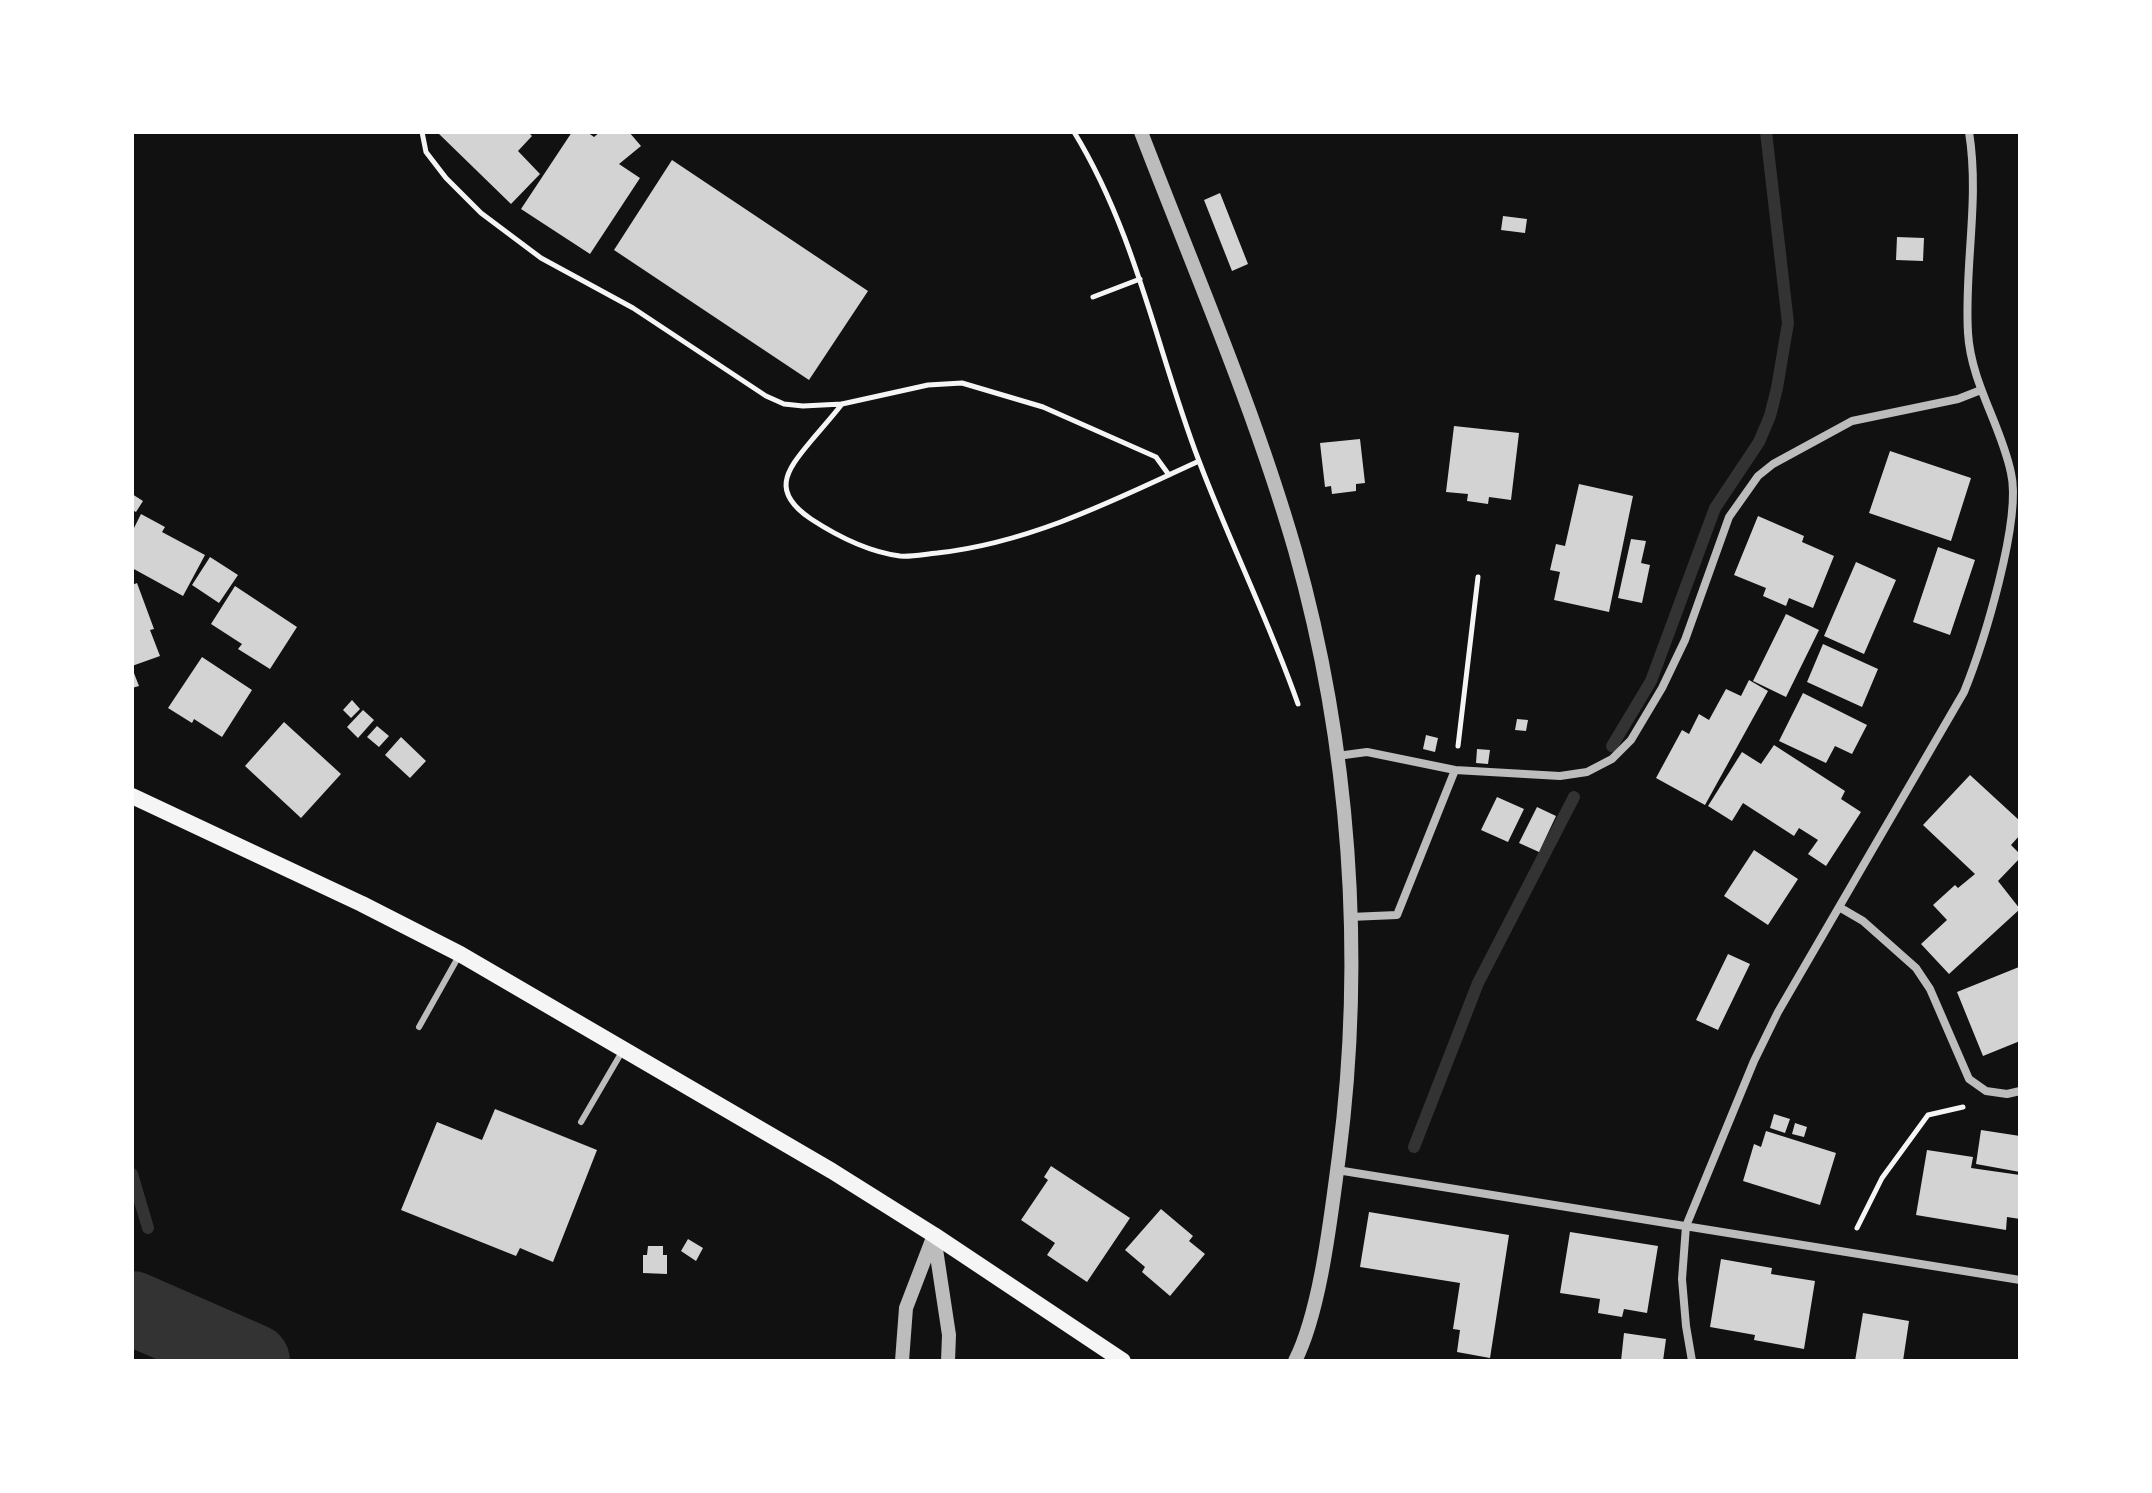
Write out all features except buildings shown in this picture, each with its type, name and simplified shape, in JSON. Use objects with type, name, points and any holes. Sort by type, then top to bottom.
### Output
[{"type":"main road","points":[[132,796],[362,904],[460,954],[832,1171],[1123,1361]]},
{"type":"street","points":[[1141,132],[1271,474],[1315,631],[1337,756],[1350,917],[1350,1036],[1337,1170],[1319,1278],[1308,1325],[1295,1361]]},
{"type":"street","points":[[1692,1361],[1682,1279],[1686,1226],[1765,1036],[1958,704],[1983,639],[2014,506],[2012,473],[1973,366],[1968,334],[1974,208],[1969,132]]},
{"type":"street","points":[[1337,756],[1367,752],[1455,770],[1560,776],[1587,772],[1612,759],[1631,740],[1662,688],[1685,640],[1729,517],[1758,476],[1773,464],[1852,421],[1958,399],[1981,390]]},
{"type":"street","points":[[1350,917],[1397,915],[1455,770]]},
{"type":"street","points":[[1839,907],[1863,921],[1916,968],[1930,989],[1969,1079],[1986,1091],[2007,1094],[2020,1091]]},
{"type":"street","points":[[1337,1170],[2020,1280]]},
{"type":"street","points":[[902,1361],[906,1308],[934,1235]]},
{"type":"street","points":[[934,1235],[949,1335],[948,1361]]},
{"type":"lane","points":[[419,1027],[460,954]]},
{"type":"lane","points":[[581,1122],[623,1050]]},
{"type":"path","points":[[422,132],[426,152],[446,178],[481,213],[541,258],[633,308],[766,396],[784,404],[842,404],[928,385],[962,383],[1057,413],[1156,457],[1169,475]]},
{"type":"path","points":[[1074,132],[1097,173],[1140,279],[1199,461],[1281,656],[1299,709]]},
{"type":"path","points":[[1093,297],[1140,279]]},
{"type":"path","points":[[842,404],[793,462],[785,478],[787,496],[799,510],[822,526],[847,539],[902,556],[957,551],[1011,539],[1063,521],[1199,461]]},
{"type":"path","points":[[1455,770],[1478,577]]},
{"type":"path","points":[[1852,1253],[1855,1234],[1874,1192],[1928,1115],[1982,1102],[1986,1091]]},
{"type":"waterway","points":[[1612,746],[1651,681],[1715,508],[1759,442],[1770,416],[1788,323],[1766,132]]},
{"type":"waterway","points":[[1414,1147],[1478,983],[1574,797]]},
{"type":"waterway","points":[[132,1174],[148,1228]]},
{"type":"waterway","points":[[132,1308],[253,1361]]}]
